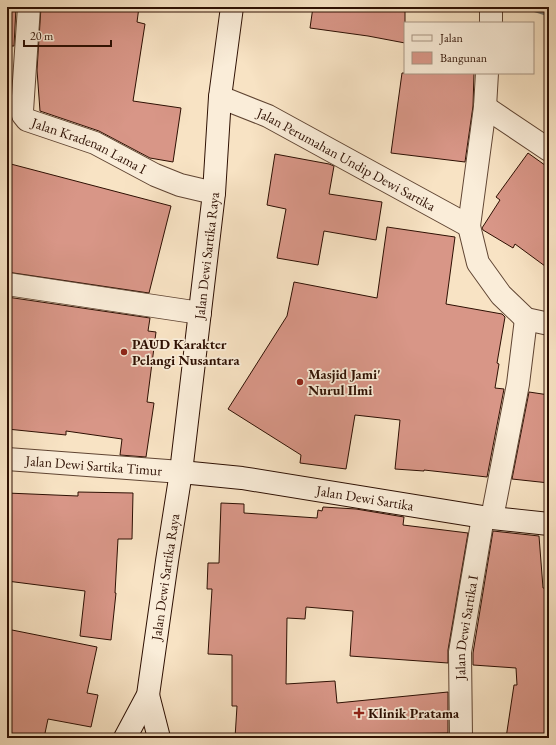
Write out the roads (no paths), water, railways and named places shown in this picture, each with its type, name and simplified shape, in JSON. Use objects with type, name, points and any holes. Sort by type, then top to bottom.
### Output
[{"type":"street","name":"Jalan Kradenan Lama I","points":[[29,7],[22,111],[27,120],[95,143],[155,175],[180,185],[214,194]]},
{"type":"street","name":"Jalan Dewi Sartika Raya","points":[[125,738],[148,695],[181,472],[214,194],[220,97],[232,7]]},
{"type":"street","points":[[487,74],[485,107],[469,226],[478,263],[500,295],[526,319],[549,324]]},
{"type":"street","name":"Jalan Perumahan Undip Dewi Sartika","points":[[220,97],[268,116],[469,226]]},
{"type":"street","points":[[485,107],[520,132],[549,150]]},
{"type":"street","points":[[7,284],[200,313]]},
{"type":"street","points":[[487,518],[518,384],[526,319]]},
{"type":"street","name":"Jalan Dewi Sartika Timur","points":[[7,459],[181,472]]},
{"type":"street","name":"Jalan Dewi Sartika","points":[[181,472],[242,478],[487,518],[549,524]]},
{"type":"street","name":"Jalan Dewi Sartika I","points":[[461,738],[460,652],[487,518]]},
{"type":"street","name":"Jalan Dewi Sartika Raya","points":[[148,695],[159,738]]},
{"type":"waterway","points":[[533,7],[549,12]]},
{"type":"place","name":"PAUD Karakter Pelangi Nusantara","points":[[124,352]]},
{"type":"place","name":"Masjid Jami' Nurul Ilmi","points":[[300,382]]},
{"type":"place","name":"Klinik Pratama","points":[[359,713]]}]
